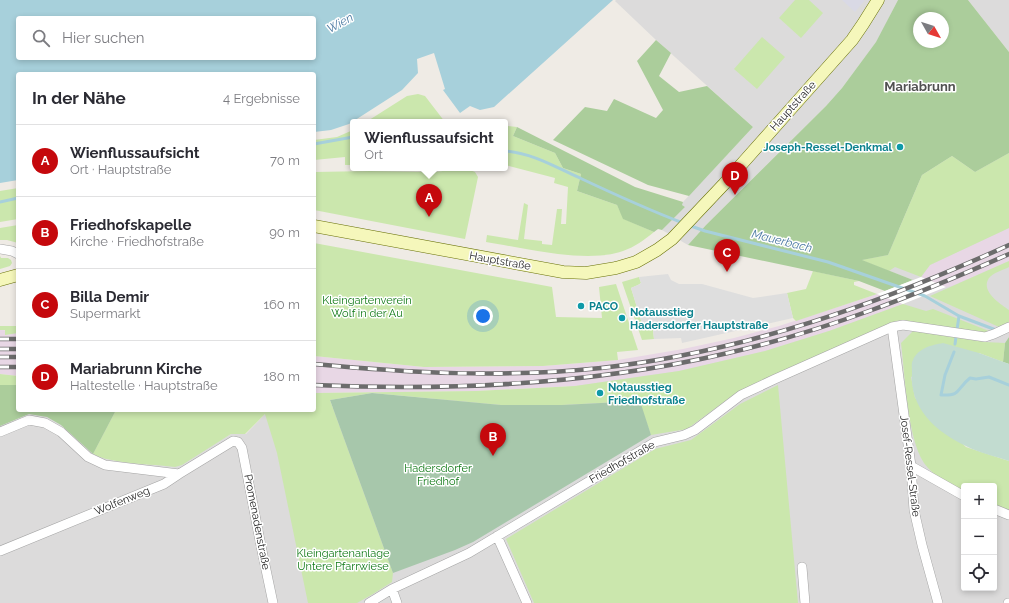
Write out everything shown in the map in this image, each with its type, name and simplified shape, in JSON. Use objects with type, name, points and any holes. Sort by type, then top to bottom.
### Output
[{"type":"main road","name":"Hauptstraße","points":[[316,226],[491,260],[574,273],[602,272],[636,262],[657,250],[677,234],[702,208],[852,40],[878,0]]},
{"type":"main road","points":[[0,280],[16,276]]},
{"type":"street","points":[[0,249],[16,253]]},
{"type":"street","name":"Friedhofstraße","points":[[369,603],[392,589],[469,553],[655,442],[684,435],[695,430],[741,395],[892,327],[903,324],[981,336],[994,334],[1009,327]]},
{"type":"street","name":"Josef-Ressel-Straße","points":[[892,327],[911,466],[914,510],[922,546],[938,603]]},
{"type":"street","points":[[0,432],[29,420],[45,423],[60,432],[88,457],[105,465],[179,474]]},
{"type":"street","name":"Wolfenweg","points":[[0,551],[164,484],[233,441],[238,442]]},
{"type":"street","name":"Promenadenstraße","points":[[238,442],[242,448],[273,603]]},
{"type":"street","points":[[911,466],[961,494]]},
{"type":"street","points":[[997,510],[1009,515]]},
{"type":"street","points":[[497,536],[527,603]]},
{"type":"street","points":[[802,567],[805,603]]},
{"type":"street","points":[[392,589],[397,603]]},
{"type":"shaded area","points":[[842,0],[865,0],[855,12]]},
{"type":"shaded area","points":[[898,0],[877,41],[842,88],[688,245],[662,230],[685,207],[681,205],[683,202],[753,127],[656,40],[615,1]]},
{"type":"shaded area","points":[[968,0],[1009,0],[1009,52]]},
{"type":"shaded area","points":[[1009,153],[1009,337],[1005,343],[985,343],[951,338],[963,483],[961,483],[961,591],[997,591],[997,506],[1009,511],[1009,603],[0,603],[0,385],[16,385],[16,412],[120,412],[165,437],[209,447],[231,434],[246,434],[265,414],[316,412],[316,409],[575,386],[903,304],[913,280],[861,260],[975,172]]},
{"type":"shaded area","points":[[1009,228],[1009,261],[952,286],[946,287],[921,277],[930,265]]},
{"type":"shaded area","points":[[668,274],[671,280],[679,284],[702,284],[753,298],[787,293],[793,318],[682,343],[681,338],[654,339],[653,330],[650,328],[644,330],[631,288],[641,283],[639,277]]},
{"type":"shaded area","points":[[877,294],[903,304],[829,331],[765,351],[679,371],[575,386],[476,391],[316,393],[316,356],[424,367],[543,366],[618,360],[683,349],[779,326]]},
{"type":"shaded area","points":[[0,330],[16,331],[16,376],[0,374]]},
{"type":"green space","points":[[795,0],[809,0],[823,13],[801,38],[779,18]]},
{"type":"green space","points":[[898,0],[968,0],[1009,52],[1009,153],[975,172],[952,156],[922,175],[888,255],[862,260],[913,280],[885,291],[859,281],[688,245],[706,225],[826,106],[842,88],[876,42]]},
{"type":"green space","points":[[762,37],[785,57],[757,89],[734,69]]},
{"type":"green space","points":[[656,40],[671,53],[659,76],[679,92],[707,86],[753,127],[689,196],[648,185],[553,140],[585,107],[607,111],[614,99],[656,118],[663,110],[637,61]]},
{"type":"green space","points":[[418,94],[425,96],[443,119],[371,119],[407,96]]},
{"type":"green space","points":[[508,126],[517,127],[513,136],[555,153],[563,168],[581,174],[577,191],[617,205],[624,219],[654,232],[639,243],[623,251],[608,255],[591,256],[555,254],[486,242],[487,235],[518,240],[524,203],[528,205],[524,239],[542,241],[542,244],[552,245],[557,209],[562,209],[561,224],[566,224],[568,187],[554,183],[555,178],[508,166]]},
{"type":"green space","points":[[517,127],[635,187],[683,202],[682,205],[685,207],[662,230],[658,229],[654,232],[623,219],[617,205],[577,191],[581,174],[563,168],[555,153],[513,136]]},
{"type":"green space","points":[[350,131],[350,165],[345,165],[345,157],[316,160],[316,140],[337,137]]},
{"type":"green space","points":[[1009,153],[1009,228],[930,265],[921,277],[895,267],[889,271],[861,260],[888,255],[922,175],[952,156],[975,172]]},
{"type":"green space","points":[[472,171],[478,177],[465,239],[316,210],[316,172]]},
{"type":"green space","points":[[16,188],[16,219],[0,222],[0,191]]},
{"type":"green space","points":[[16,225],[16,242],[0,240],[0,228]]},
{"type":"green space","name":"Kleingartenverein Wolf in der Au","points":[[316,243],[552,287],[556,317],[602,318],[599,287],[616,284],[638,350],[617,352],[618,360],[543,366],[424,367],[316,356]]},
{"type":"green space","points":[[0,256],[1,258],[8,258],[11,260],[12,263],[10,266],[0,269]]},
{"type":"green space","points":[[1009,261],[1009,267],[989,278],[987,288],[992,297],[1009,310],[1009,323],[999,327],[930,296]]},
{"type":"green space","points":[[813,271],[859,281],[854,282],[854,285],[877,294],[796,321],[793,318],[787,293],[806,289]]},
{"type":"green space","points":[[639,277],[641,283],[631,288],[644,330],[650,328],[653,330],[654,339],[642,340],[622,282]]},
{"type":"green space","name":"Kleingartenanlage Untere Pfarrwiese","points":[[903,304],[926,311],[933,309],[989,331],[980,334],[903,320],[896,321],[739,391],[687,429],[651,435],[639,401],[562,405],[501,405],[372,393],[330,400],[393,573],[392,582],[357,603],[308,603],[277,453],[265,414],[245,434],[231,434],[182,465],[175,467],[121,462],[93,454],[115,412],[316,412],[316,393],[476,391],[575,386],[679,371],[765,351],[829,331]]},
{"type":"green space","points":[[0,326],[16,326],[16,333],[5,335],[5,330],[0,330]]},
{"type":"green space","points":[[913,331],[985,342],[1005,343],[1003,362],[979,353],[911,377],[915,398],[966,447],[1009,461],[1009,511],[997,506],[997,483],[961,483],[961,490],[937,476],[924,463],[918,452],[910,422],[901,343]]},
{"type":"green space","points":[[1009,337],[1009,364],[1003,362],[1005,343]]},
{"type":"green space","points":[[943,343],[979,353],[1009,364],[1009,461],[976,451],[944,434],[920,408],[912,385],[912,361],[922,350],[930,346]]},
{"type":"green space","points":[[0,374],[16,376],[16,385],[0,385]]},
{"type":"green space","points":[[0,385],[16,385],[16,412],[115,412],[93,454],[61,425],[47,417],[29,414],[0,426]]},
{"type":"green space","points":[[778,385],[798,603],[534,603],[506,539],[655,449],[691,440],[740,404]]},
{"type":"green space","name":"Hadersdorfer Friedhof","points":[[372,393],[501,405],[562,405],[640,401],[651,435],[473,542],[393,573],[330,400]]},
{"type":"water","name":"Wien","points":[[0,0],[613,0],[494,107],[480,110],[470,106],[460,113],[443,90],[445,89],[434,53],[417,59],[418,73],[402,90],[357,119],[350,119],[349,124],[331,130],[316,132],[316,72],[16,72],[16,180],[0,183]]},
{"type":"pier","points":[[921,277],[946,287],[903,304],[877,294]]},
{"type":"waterway","name":"Mauerbach","points":[[316,144],[350,138]]},
{"type":"waterway","name":"Mauerbach","points":[[508,151],[515,152],[545,162],[632,202],[683,223]]},
{"type":"waterway","name":"Mauerbach","points":[[0,202],[16,198]]},
{"type":"waterway","name":"Mauerbach","points":[[688,225],[705,231],[828,262],[925,296],[959,316],[996,330]]},
{"type":"waterway","points":[[955,344],[959,316]]},
{"type":"waterway","points":[[954,352],[945,375],[941,395],[956,393],[970,378],[976,379],[989,377],[1009,385]]},
{"type":"railway","points":[[316,364],[421,372],[493,374],[565,371],[654,361],[759,338],[810,323],[911,287],[1009,245]]},
{"type":"railway","points":[[316,385],[417,387],[522,383],[627,372],[678,364],[764,344],[836,323],[906,297],[1009,254]]},
{"type":"railway","points":[[0,339],[16,339]]},
{"type":"railway","points":[[0,349],[16,349]]},
{"type":"railway","points":[[0,357],[16,357]]},
{"type":"railway","points":[[0,367],[16,367]]},
{"type":"place","name":"Joseph-Ressel-Denkmal","points":[[900,147]]},
{"type":"place","name":"Mariabrunn Kirche","points":[[735,195]]},
{"type":"place","name":"Wienflussaufsicht","points":[[429,217]]},
{"type":"place","name":"Billa Demir","points":[[727,272]]},
{"type":"place","name":"PACO","points":[[581,306]]},
{"type":"place","name":"Notausstieg Hadersdorfer Hauptstraße","points":[[622,318]]},
{"type":"place","name":"Notausstieg Friedhofstraße","points":[[600,393]]},
{"type":"place","name":"Friedhofskapelle","points":[[493,456]]},
{"type":"district","name":"Mariabrunn","points":[[920,86]]}]
